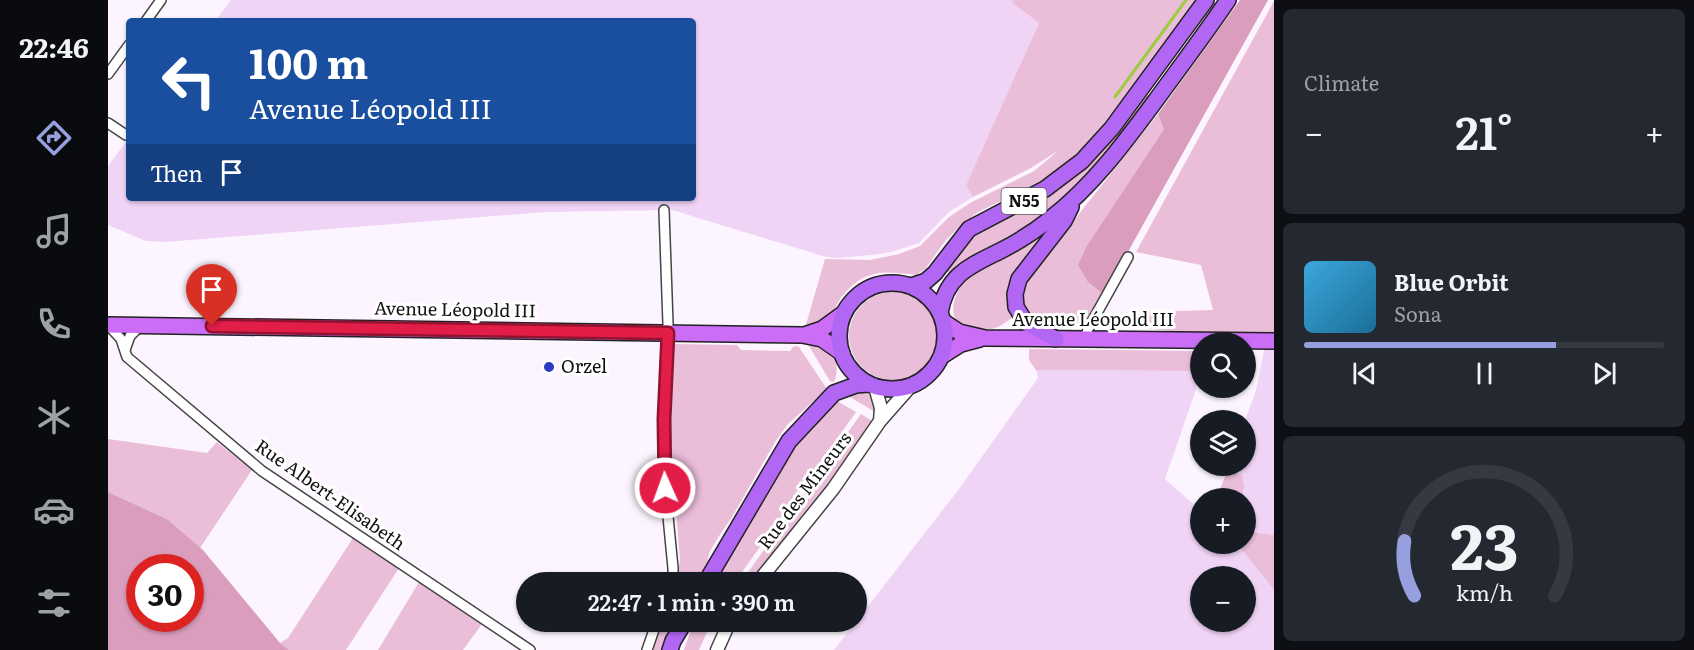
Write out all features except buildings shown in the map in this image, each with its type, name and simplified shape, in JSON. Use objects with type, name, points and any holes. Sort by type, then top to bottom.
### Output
[{"type":"highway","name":"N55","points":[[911,286],[926,281],[935,273],[969,229],[1044,189],[1082,161],[1112,129],[1206,0]]},
{"type":"highway","name":"N55","points":[[942,317],[942,300],[965,269],[1026,237],[1074,200],[1106,165],[1228,0]]},
{"type":"highway","points":[[1056,339],[1026,323],[1016,307],[1015,294],[1019,279],[1064,221],[1074,200]]},
{"type":"highway","points":[[712,572],[789,441],[834,393],[842,370],[843,356],[839,335],[844,313],[859,295],[880,284],[895,283],[911,286],[928,297],[942,317],[946,334],[942,356],[930,375],[910,387],[893,390],[856,385],[834,393]]},
{"type":"highway","points":[[843,356],[856,375],[872,386]]},
{"type":"highway","points":[[670,650],[680,632]]},
{"type":"highway","points":[[679,650],[683,632]]},
{"type":"main road","name":"Avenue Léopold III","points":[[802,335],[822,329],[844,313]]},
{"type":"main road","name":"Avenue Léopold III","points":[[942,317],[959,332],[984,338],[1274,341]]},
{"type":"main road","name":"Avenue Léopold III","points":[[108,325],[802,335],[822,339],[843,356]]},
{"type":"main road","name":"Avenue Léopold III","points":[[942,356],[961,344],[984,338]]},
{"type":"street","points":[[148,18],[161,0]]},
{"type":"street","points":[[108,74],[126,49]]},
{"type":"street","points":[[108,123],[126,135]]},
{"type":"street","points":[[664,210],[668,333],[663,465],[673,572]]},
{"type":"street","points":[[1085,340],[1088,329],[1128,257]]},
{"type":"street","name":"Rue Albert-Elisabeth","points":[[108,325],[116,332],[128,357],[262,471],[530,650]]},
{"type":"street","points":[[125,350],[130,336],[141,326]]},
{"type":"street","points":[[872,386],[882,408],[880,421]]},
{"type":"street","name":"Rue des Mineurs","points":[[766,572],[833,489],[880,421],[910,387]]},
{"type":"street","points":[[647,650],[653,632]]},
{"type":"street","points":[[717,650],[725,632]]},
{"type":"shaded area","points":[[231,0],[1013,0],[1012,3],[1039,23],[966,185],[973,197],[949,212],[919,243],[891,252],[837,258],[826,257],[672,210],[546,212],[165,242],[146,241],[108,225],[108,166],[126,142],[126,201],[696,201],[696,18],[217,18]]},
{"type":"shaded area","points":[[1013,0],[1195,0],[1122,101],[1089,142],[1066,164],[1038,183],[978,212],[946,240],[925,269],[916,275],[885,272],[868,276],[851,286],[826,317],[805,328],[825,259],[870,260],[899,254],[920,246],[949,217],[970,203],[1034,171],[1059,150],[1031,168],[973,197],[966,185],[1039,23],[1012,3]]},
{"type":"shaded area","points":[[1240,0],[1268,0],[1104,295],[1088,282],[1078,265],[1088,244],[1164,129],[1158,114]]},
{"type":"shaded area","points":[[1274,1],[1274,341],[1256,339],[1256,332],[1190,333],[1141,328],[1141,312],[1213,310],[1201,265],[1136,252]]},
{"type":"shaded area","points":[[1146,94],[1151,97],[1082,184],[1037,223],[951,274],[945,270],[976,231],[1109,141]]},
{"type":"shaded area","points":[[1158,114],[1164,129],[1088,244],[1088,282],[1104,295],[1085,326],[1048,323],[1028,315],[1023,308],[1022,296],[1026,281]]},
{"type":"shaded area","points":[[1063,218],[1029,261],[1016,315],[991,329],[966,327],[959,323],[953,312],[953,305],[962,281],[968,275]]},
{"type":"shaded area","points":[[893,292],[910,295],[924,305],[934,319],[937,336],[934,353],[924,367],[910,377],[893,380],[876,377],[862,367],[852,353],[849,336],[852,319],[862,305],[876,295]]},
{"type":"shaded area","points":[[806,341],[821,343],[830,350],[837,371],[834,382],[830,381]]},
{"type":"shaded area","points":[[1266,341],[1274,341],[1274,535],[1256,533],[1256,488],[1221,488],[1225,476],[1256,476],[1256,410],[1249,410],[1253,398],[1256,398]]},
{"type":"shaded area","points":[[672,344],[737,345],[741,350],[790,351],[794,346],[799,347],[827,389],[788,424],[775,442],[709,553],[704,572],[678,572],[680,559],[669,420]]},
{"type":"shaded area","points":[[1029,349],[1190,351],[1190,371],[1036,370],[1029,360]]},
{"type":"shaded area","points":[[1036,370],[1190,371],[1190,398],[1193,398],[1165,479],[1190,501],[1190,554],[1245,554],[1255,566],[1190,566],[1190,632],[1256,632],[1256,568],[1274,590],[1274,650],[834,650],[848,632],[867,632],[867,607],[959,489],[1038,378]]},
{"type":"shaded area","points":[[863,390],[872,399],[875,412],[845,394]]},
{"type":"shaded area","points":[[837,401],[856,412],[742,572],[719,572],[779,465],[807,429]]},
{"type":"shaded area","points":[[861,414],[872,421],[832,481],[759,572],[748,572]]},
{"type":"shaded area","points":[[108,439],[207,453],[217,442],[252,470],[200,548],[167,519],[108,492]]},
{"type":"shaded area","points":[[1225,476],[1242,476],[1244,488],[1221,488]]},
{"type":"shaded area","points":[[108,492],[167,519],[203,550],[280,643],[289,650],[108,650]]},
{"type":"shaded area","points":[[1256,533],[1274,535],[1274,590],[1245,554],[1256,554]]},
{"type":"shaded area","points":[[353,538],[399,568],[346,650],[289,650],[280,643],[288,638]]},
{"type":"shaded area","points":[[419,582],[482,624],[463,650],[378,650]]},
{"type":"shaded area","points":[[658,632],[674,632],[667,650],[652,650]]},
{"type":"shaded area","points":[[690,632],[707,632],[699,650],[684,650]]},
{"type":"waterway","points":[[1115,97],[1186,0]]},
{"type":"place","name":"Orzel","points":[[549,367]]},
{"type":"route","points":[[212,326],[668,333],[663,465],[665,488]]}]
